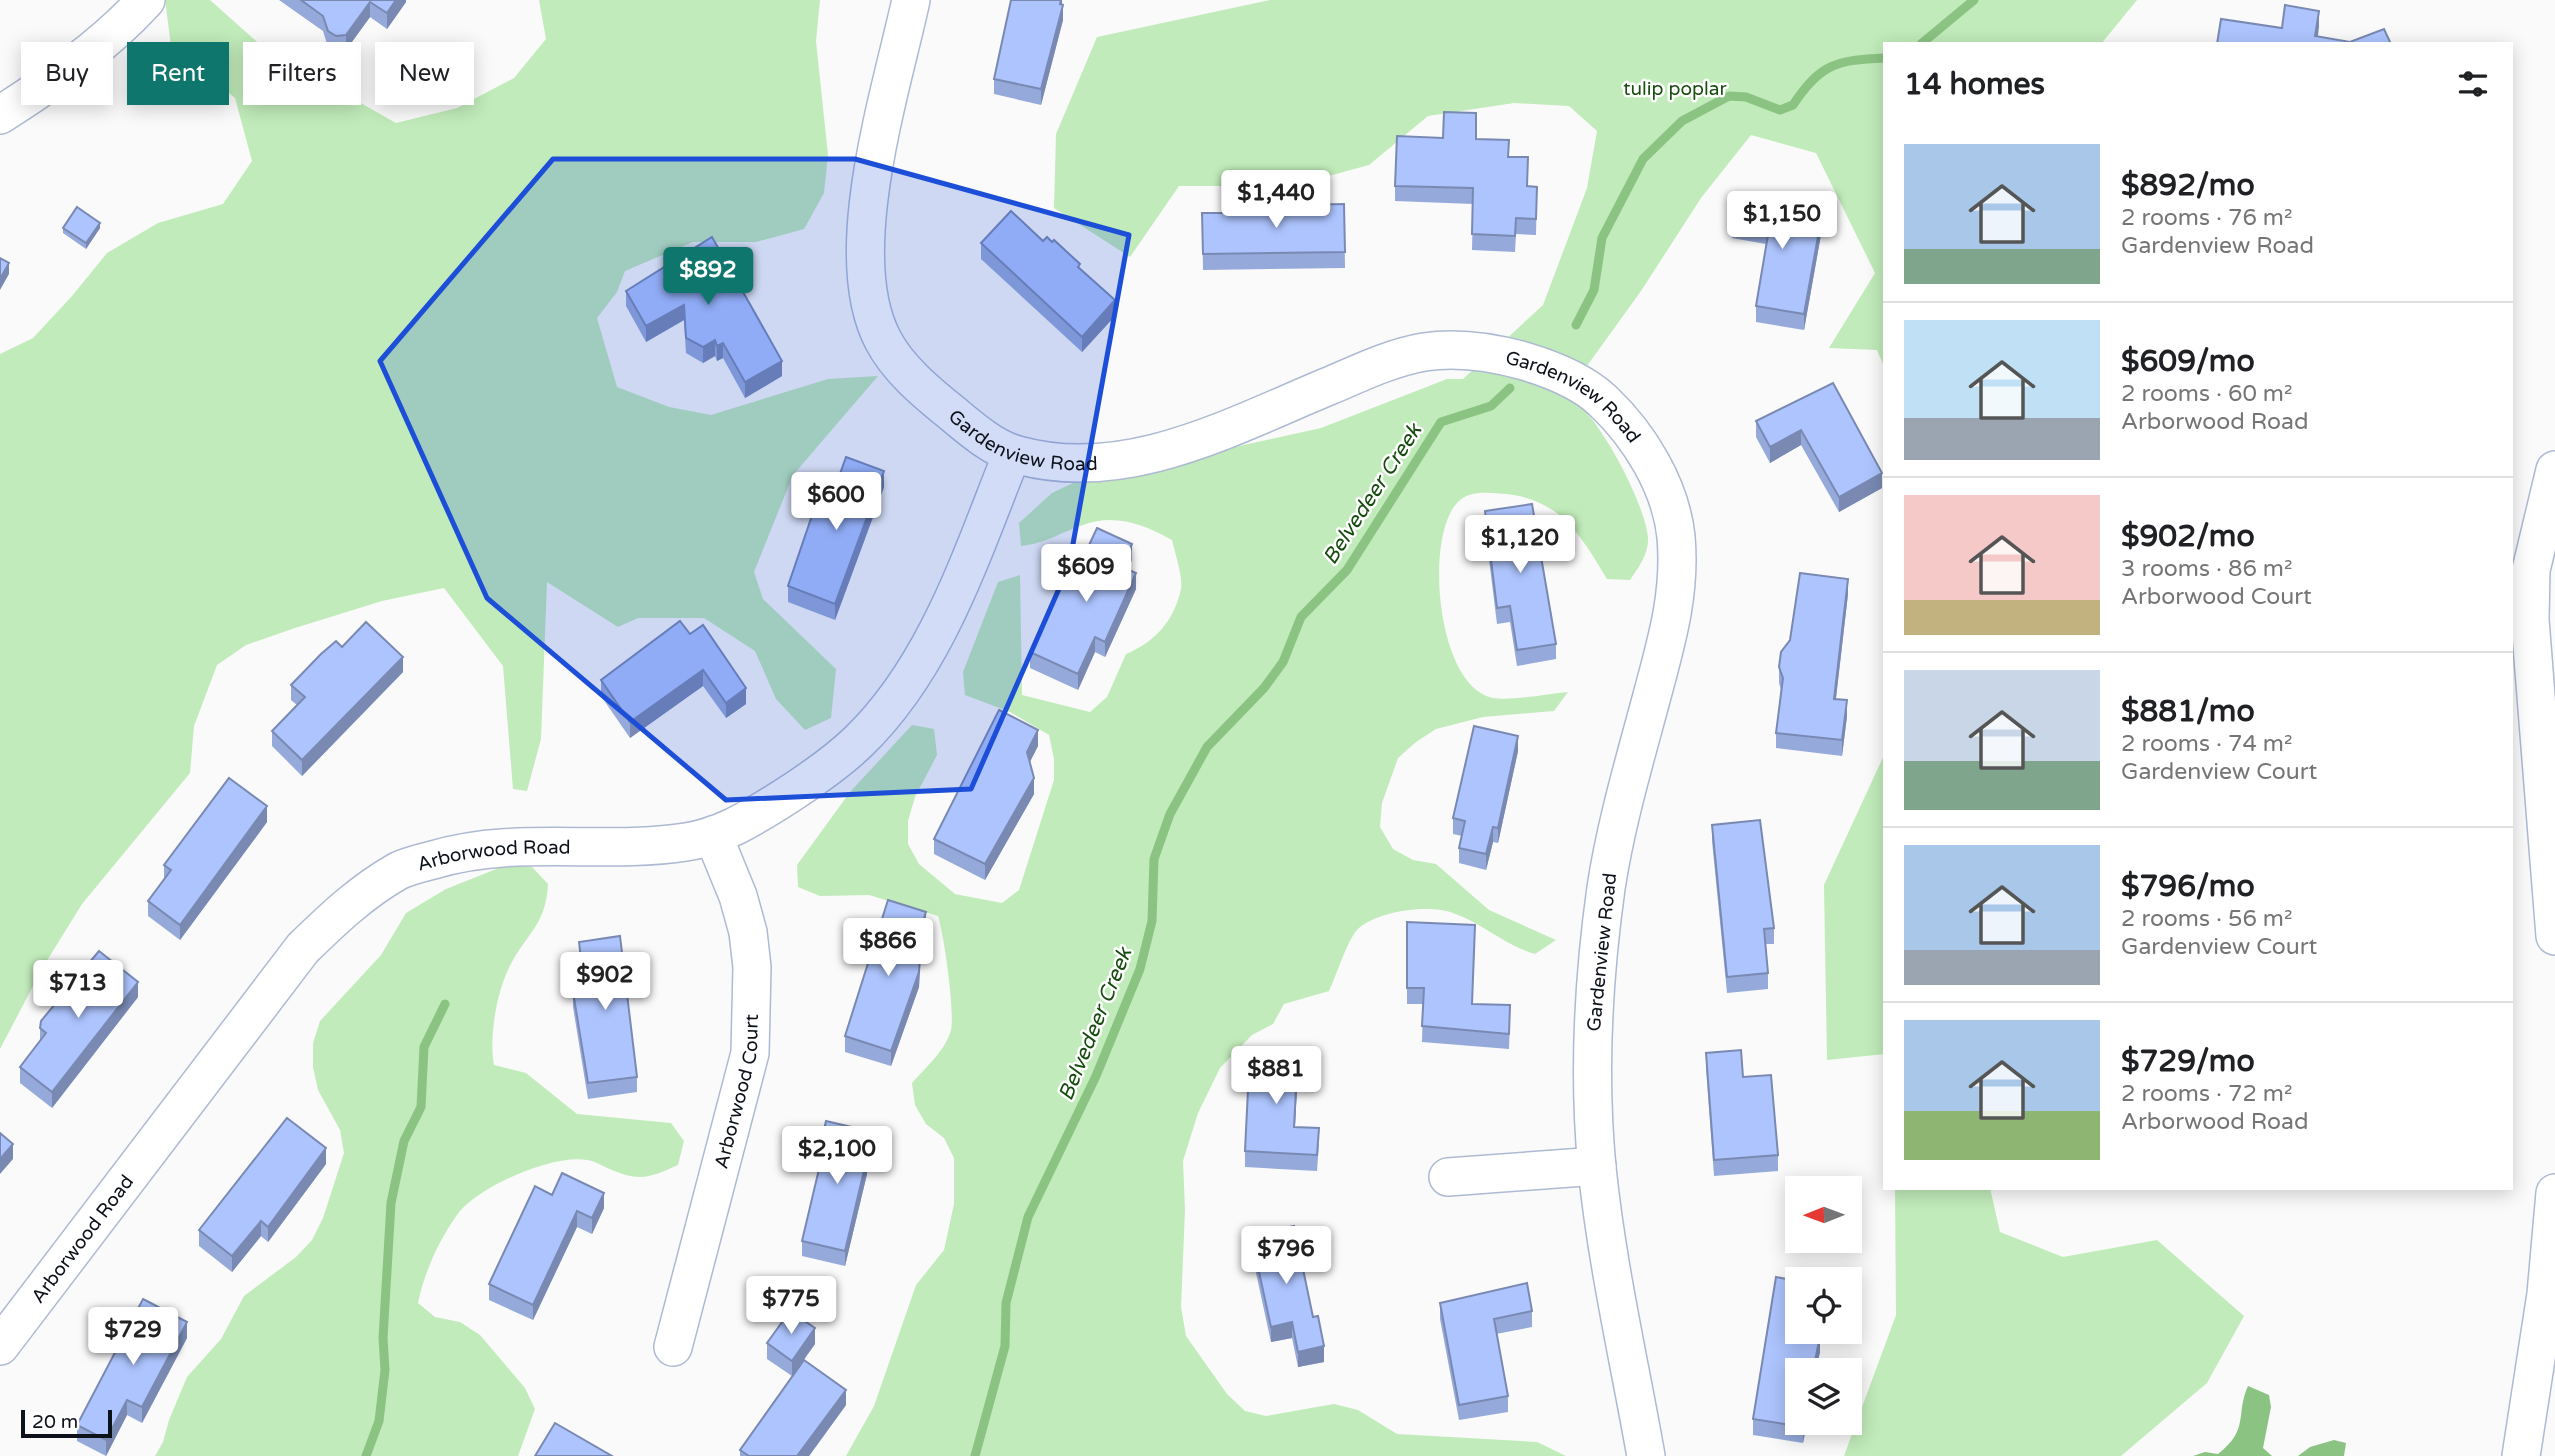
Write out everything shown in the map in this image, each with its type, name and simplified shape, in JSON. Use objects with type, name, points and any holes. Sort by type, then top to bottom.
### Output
[{"type":"street","points":[[0,115],[62,75],[119,28],[146,0]]},
{"type":"street","name":"Gardenview Road","points":[[911,0],[868,202],[863,247],[872,316],[885,345],[906,373],[971,429],[1012,454],[1053,461],[1095,462],[1147,457],[1201,439],[1393,359],[1429,351],[1461,350],[1502,355],[1544,367],[1579,384],[1603,400],[1650,463],[1669,499],[1676,533],[1675,607],[1622,807],[1597,957],[1592,1031],[1597,1166],[1610,1264],[1646,1456]]},
{"type":"street","name":"Arborwood Road","points":[[0,1346],[303,948],[356,898],[400,870],[450,855],[519,846],[618,847],[686,842],[713,835],[741,824],[792,793],[858,742],[900,690],[945,619],[1012,454]]},
{"type":"street","points":[[2555,470],[2531,570],[2530,620],[2555,936]]},
{"type":"street","name":"Arborwood Court","points":[[673,1347],[750,1053],[752,981],[748,932],[738,896],[713,835]]},
{"type":"street","points":[[1448,1177],[1597,1166]]},
{"type":"street","points":[[2521,1456],[2546,1294],[2555,1193]]},
{"type":"highlighted area","points":[[553,159],[855,159],[1129,235],[1069,566],[971,789],[726,800],[487,598],[380,361]]},
{"type":"green space","points":[[165,0],[210,0],[257,42],[243,42],[243,105],[361,103],[396,123],[463,105],[474,105],[474,99],[514,78],[546,39],[539,0],[820,0],[816,41],[828,155],[824,193],[804,229],[756,242],[693,242],[625,271],[617,292],[597,318],[617,387],[669,407],[711,415],[828,379],[878,376],[793,475],[754,572],[763,599],[836,669],[831,718],[805,730],[776,699],[755,651],[704,618],[638,618],[618,627],[547,582],[541,739],[527,791],[513,789],[503,666],[444,588],[382,601],[246,645],[217,665],[194,726],[190,773],[82,904],[43,967],[0,1049],[0,354],[33,338],[107,253],[158,223],[223,204],[252,161],[235,98],[229,93],[229,42],[170,42]]},
{"type":"green space","name":"tulip poplar","points":[[1270,0],[2137,0],[2103,42],[1883,42],[1883,364],[1877,350],[1829,348],[1875,273],[1816,153],[1751,135],[1701,198],[1641,291],[1566,395],[1584,410],[1605,438],[1640,507],[1648,543],[1643,560],[1630,580],[1607,579],[1588,548],[1568,523],[1556,512],[1526,498],[1507,494],[1474,494],[1457,503],[1447,521],[1441,547],[1439,578],[1448,641],[1459,668],[1474,688],[1493,698],[1520,698],[1568,692],[1554,711],[1483,717],[1436,729],[1416,742],[1398,758],[1382,803],[1380,827],[1393,849],[1413,860],[1436,864],[1489,910],[1556,940],[1535,954],[1513,945],[1464,917],[1443,910],[1418,909],[1391,913],[1368,922],[1359,928],[1351,940],[1329,991],[1284,1004],[1273,1024],[1252,1035],[1220,1068],[1198,1113],[1183,1161],[1185,1210],[1181,1307],[1186,1336],[1227,1394],[1245,1411],[1266,1416],[1334,1404],[1358,1410],[1397,1434],[1537,1442],[1566,1456],[846,1456],[874,1406],[916,1285],[944,1250],[954,1204],[954,1158],[944,1138],[926,1124],[915,1105],[912,1083],[948,1038],[952,1021],[950,991],[938,916],[869,895],[820,896],[798,887],[797,865],[850,792],[912,725],[934,729],[937,755],[915,797],[908,821],[908,844],[919,864],[955,894],[1002,903],[1019,890],[1054,780],[1054,759],[1049,735],[1010,712],[965,695],[963,672],[998,582],[1020,575],[1022,695],[1090,712],[1107,697],[1126,654],[1146,643],[1162,629],[1174,611],[1181,584],[1172,540],[1151,529],[1129,522],[1106,520],[1021,546],[1019,523],[1052,493],[1073,483],[1321,428],[1447,379],[1463,379],[1543,305],[1587,188],[1597,131],[1569,106],[1514,103],[1428,116],[1369,165],[1292,186],[1179,186],[1130,257],[1054,208],[1056,134],[1097,37]]},
{"type":"green space","points":[[1883,757],[1883,1054],[1827,1060],[1824,885]]},
{"type":"green space","points":[[509,864],[532,867],[548,884],[539,921],[514,958],[500,992],[493,1030],[494,1065],[526,1073],[577,1114],[671,1123],[684,1141],[678,1165],[660,1173],[630,1176],[590,1161],[572,1159],[536,1167],[516,1175],[467,1204],[438,1246],[418,1303],[435,1317],[460,1322],[480,1335],[525,1388],[535,1409],[518,1456],[155,1456],[163,1442],[187,1377],[221,1339],[244,1296],[296,1257],[312,1240],[323,1218],[344,1153],[340,1130],[318,1090],[313,1067],[313,1043],[320,1021],[381,955],[406,913],[446,889]]},
{"type":"green space","points":[[1895,1190],[1990,1190],[2000,1232],[2063,1257],[2157,1240],[2244,1316],[2207,1383],[2121,1456],[1844,1456],[1852,1435],[1862,1435],[1862,1407],[1896,1315]]},
{"type":"shaded area","points":[[2248,1386],[2269,1395],[2271,1407],[2263,1448],[2272,1456],[2193,1456],[2205,1452],[2218,1454],[2228,1445],[2238,1429]]},
{"type":"shaded area","points":[[2334,1440],[2346,1443],[2344,1456],[2298,1456],[2310,1447]]},
{"type":"building","points":[[301,0],[396,0],[387,13],[370,2],[346,35],[336,36],[328,31],[323,16]]},
{"type":"building","points":[[1011,0],[1061,0],[1060,4],[1063,5],[1041,89],[994,79]]},
{"type":"building","points":[[2285,5],[2319,11],[2315,36],[2350,42],[2217,42],[2221,19],[2282,28]]},
{"type":"building","points":[[2384,29],[2390,42],[2350,42]]},
{"type":"building","points":[[1444,112],[1476,113],[1476,139],[1509,140],[1508,157],[1528,157],[1527,186],[1537,187],[1536,219],[1516,218],[1515,236],[1472,234],[1473,188],[1395,186],[1397,136],[1443,138]]},
{"type":"building","points":[[1737,193],[1777,200],[1776,206],[1822,214],[1804,314],[1756,306],[1769,229],[1732,223]]},
{"type":"building","points":[[1254,202],[1289,202],[1289,205],[1344,204],[1345,252],[1203,254],[1202,213],[1247,213],[1248,205],[1254,205]]},
{"type":"building","points":[[77,207],[100,223],[86,243],[63,228]]},
{"type":"building","points":[[1011,211],[1043,241],[1047,237],[1052,242],[1054,240],[1080,264],[1078,267],[1115,300],[1082,337],[981,243]]},
{"type":"building","points":[[712,237],[782,361],[745,382],[723,343],[717,346],[715,340],[703,347],[686,338],[684,305],[646,326],[626,291]]},
{"type":"building","points":[[0,258],[9,263],[0,279]]},
{"type":"building","points":[[1833,383],[1882,473],[1839,497],[1801,430],[1770,447],[1756,421]]},
{"type":"building","points":[[846,457],[884,471],[835,604],[788,586],[819,495],[831,499]]},
{"type":"building","points":[[1532,504],[1556,644],[1517,650],[1510,606],[1497,608],[1485,511]]},
{"type":"building","points":[[1097,528],[1132,544],[1122,567],[1136,573],[1105,642],[1095,637],[1078,674],[1030,652],[1060,584],[1069,588]]},
{"type":"building","points":[[1800,573],[1848,579],[1834,699],[1847,700],[1842,740],[1776,733],[1783,678],[1779,667],[1781,652],[1790,640]]},
{"type":"building","points":[[680,621],[690,634],[703,625],[746,688],[726,703],[703,670],[630,722],[601,680]]},
{"type":"building","points":[[366,622],[403,657],[302,760],[272,731],[305,697],[291,685],[336,641],[342,647]]},
{"type":"building","points":[[999,710],[1038,730],[1027,752],[1034,778],[985,864],[934,839]]},
{"type":"building","points":[[1474,726],[1518,736],[1498,828],[1493,827],[1486,854],[1459,848],[1465,821],[1453,818]]},
{"type":"building","points":[[229,778],[267,806],[180,925],[148,901],[171,870],[164,865]]},
{"type":"building","points":[[1760,820],[1774,928],[1764,929],[1768,973],[1727,977],[1712,825]]},
{"type":"building","points":[[888,900],[926,912],[912,955],[920,958],[919,972],[891,1051],[845,1036]]},
{"type":"building","points":[[1407,922],[1475,925],[1472,1004],[1510,1005],[1509,1034],[1422,1026],[1424,988],[1407,988]]},
{"type":"building","points":[[620,936],[637,1077],[588,1083],[573,992],[577,992],[575,985],[584,984],[579,942]]},
{"type":"building","points":[[99,951],[138,982],[52,1092],[20,1067],[46,1033],[40,1028],[41,1021]]},
{"type":"building","points":[[1250,1049],[1298,1051],[1294,1127],[1319,1128],[1317,1155],[1245,1151]]},
{"type":"building","points":[[1741,1050],[1743,1077],[1771,1075],[1778,1155],[1714,1160],[1706,1053]]},
{"type":"building","points":[[287,1118],[326,1148],[268,1227],[261,1221],[232,1256],[199,1230]]},
{"type":"building","points":[[826,1121],[869,1131],[863,1157],[867,1158],[845,1251],[802,1241],[824,1148],[820,1147]]},
{"type":"building","points":[[0,1133],[13,1144],[0,1159]]},
{"type":"building","points":[[562,1173],[604,1193],[592,1218],[577,1211],[533,1305],[489,1284],[535,1186],[552,1195]]},
{"type":"building","points":[[1294,1226],[1313,1317],[1318,1316],[1324,1346],[1298,1352],[1292,1322],[1271,1327],[1251,1235]]},
{"type":"building","points":[[1776,1277],[1785,1279],[1785,1344],[1819,1344],[1816,1358],[1785,1358],[1785,1424],[1753,1419]]},
{"type":"building","points":[[1527,1283],[1532,1311],[1494,1319],[1508,1396],[1459,1405],[1440,1303]]},
{"type":"building","points":[[143,1299],[187,1322],[142,1407],[127,1400],[106,1440],[77,1425]]},
{"type":"building","points":[[790,1311],[815,1328],[792,1361],[767,1343]]},
{"type":"building","points":[[804,1360],[846,1390],[797,1456],[749,1456],[740,1450]]},
{"type":"building","points":[[555,1423],[612,1456],[535,1456]]},
{"type":"waterway","name":"Belvedeer Creek","points":[[1923,42],[1974,0]]},
{"type":"waterway","name":"Belvedeer Creek","points":[[1576,325],[1594,290],[1602,238],[1643,159],[1682,121],[1729,96],[1746,97],[1780,110],[1793,105],[1812,81],[1831,67],[1854,60],[1883,58]]},
{"type":"waterway","name":"Belvedeer Creek","points":[[975,1456],[1005,1346],[1006,1303],[1028,1217],[1096,1076],[1140,969],[1152,921],[1154,859],[1170,814],[1207,747],[1264,688],[1283,662],[1301,617],[1347,570],[1441,422],[1491,406],[1510,388]]},
{"type":"waterway","points":[[366,1456],[379,1421],[385,1370],[383,1338],[391,1203],[404,1141],[421,1107],[424,1047],[445,1004]]}]
